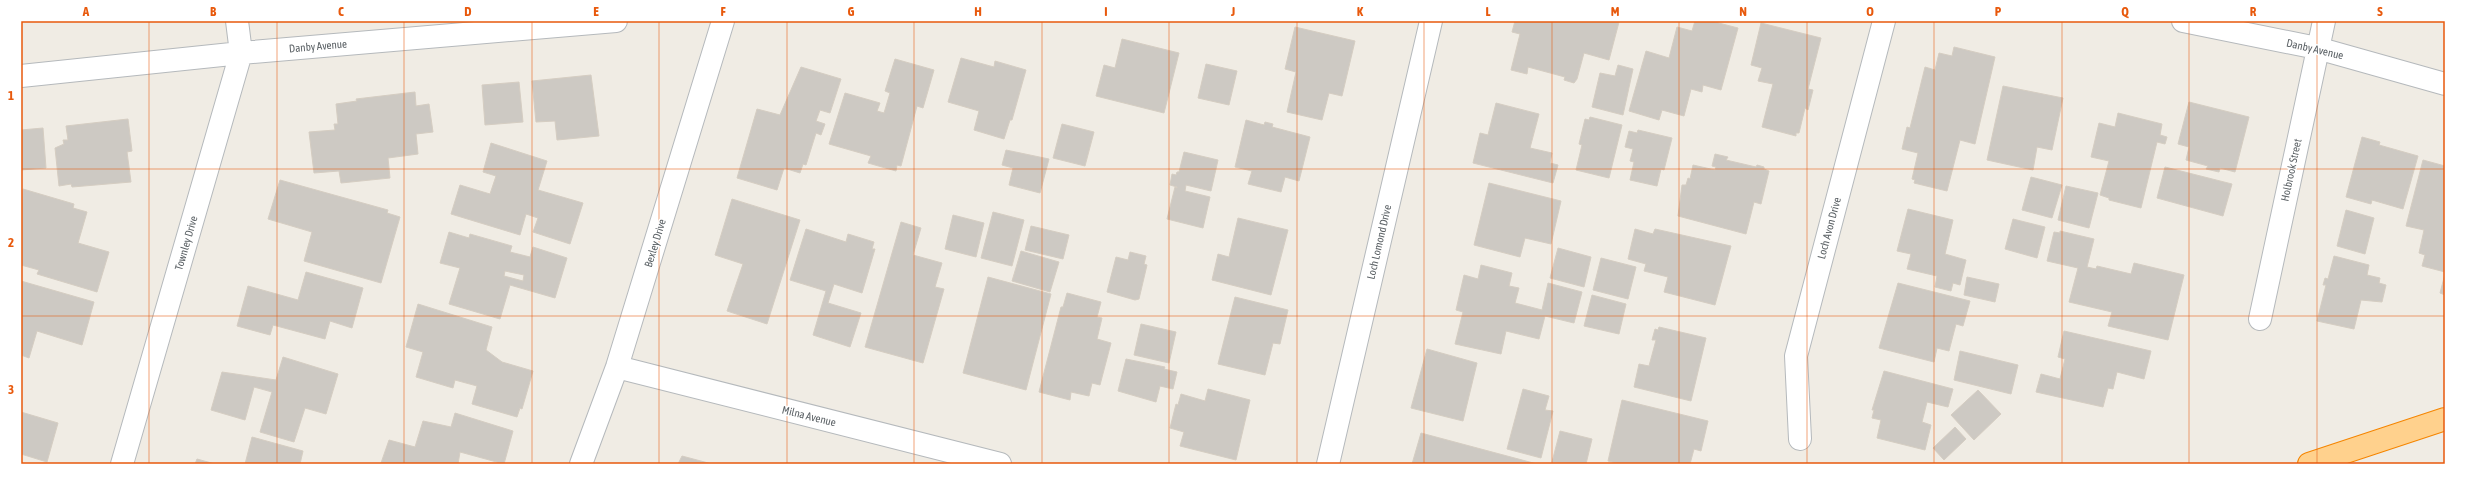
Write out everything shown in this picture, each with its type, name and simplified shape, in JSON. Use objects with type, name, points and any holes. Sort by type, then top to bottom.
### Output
[{"type":"highway","points":[[2309,464],[2445,419]]},
{"type":"street","name":"Townley Drive","points":[[122,464],[241,53],[237,21]]},
{"type":"street","name":"Danby Avenue","points":[[21,76],[241,53],[616,21]]},
{"type":"street","name":"Bexley Drive","points":[[581,464],[617,367],[723,21]]},
{"type":"street","name":"Loch Lomond Drive","points":[[1328,464],[1431,21]]},
{"type":"street","name":"Loch Avon Drive","points":[[1800,439],[1796,356],[1884,21]]},
{"type":"street","name":"Danby Avenue","points":[[2182,21],[2317,48],[2445,84]]},
{"type":"street","name":"Holbrook Street","points":[[2260,319],[2324,21]]},
{"type":"street","name":"Milna Avenue","points":[[617,367],[1000,464]]},
{"type":"building","points":[[1515,21],[1619,22],[1609,60],[1584,53],[1577,79],[1574,83],[1564,80],[1565,77],[1528,67],[1527,74],[1511,70],[1520,34],[1512,32]]},
{"type":"building","points":[[1695,21],[1711,21],[1738,28],[1721,90],[1703,85],[1702,92],[1691,89],[1684,116],[1662,110],[1659,120],[1629,111],[1646,51],[1669,58],[1677,27],[1692,31]]},
{"type":"building","points":[[1761,23],[1821,38],[1808,89],[1813,90],[1808,110],[1805,108],[1799,133],[1796,133],[1796,136],[1762,127],[1773,84],[1758,81],[1762,68],[1751,65]]},
{"type":"building","points":[[1295,27],[1355,41],[1342,96],[1329,93],[1322,120],[1287,112],[1296,72],[1285,69]]},
{"type":"building","points":[[1122,39],[1179,53],[1164,113],[1096,96],[1104,65],[1115,68]]},
{"type":"building","points":[[1954,47],[1995,57],[1975,144],[1960,140],[1947,191],[1914,183],[1915,180],[1912,179],[1918,153],[1902,149],[1907,127],[1910,128],[1925,67],[1935,70],[1939,53],[1952,56]]},
{"type":"building","points":[[961,58],[994,67],[995,61],[1026,70],[1012,120],[1010,120],[1004,139],[974,130],[979,111],[948,102]]},
{"type":"building","points":[[895,59],[934,70],[923,108],[917,106],[901,166],[897,165],[896,171],[868,163],[871,156],[829,144],[845,93],[880,103],[877,111],[884,113],[890,93],[885,91]]},
{"type":"building","points":[[1206,64],[1237,71],[1229,105],[1198,98]]},
{"type":"building","points":[[1618,65],[1633,69],[1623,115],[1592,107],[1600,73],[1615,76]]},
{"type":"building","points":[[801,67],[841,79],[830,113],[820,110],[816,121],[825,124],[821,135],[816,133],[806,165],[803,164],[800,173],[784,168],[777,190],[737,178],[757,109],[780,115]]},
{"type":"building","points":[[591,75],[599,136],[557,140],[555,121],[536,122],[532,81]]},
{"type":"building","points":[[519,82],[523,122],[485,125],[482,85]]},
{"type":"building","points":[[2003,86],[2063,98],[2052,150],[2037,147],[2033,170],[1987,160]]},
{"type":"building","points":[[415,92],[416,106],[429,104],[433,132],[416,134],[418,154],[388,158],[390,178],[341,183],[339,171],[314,173],[309,132],[335,130],[334,124],[338,124],[336,104],[357,101],[356,99]]},
{"type":"building","points":[[2189,102],[2249,117],[2235,172],[2220,168],[2219,172],[2206,169],[2208,166],[2186,160],[2189,147],[2178,144]]},
{"type":"building","points":[[1496,103],[1539,114],[1530,148],[1552,153],[1550,163],[1558,165],[1553,183],[1473,163],[1480,133],[1488,135]]},
{"type":"building","points":[[2118,113],[2162,124],[2160,135],[2167,137],[2165,144],[2157,142],[2141,208],[2109,200],[2109,198],[2100,195],[2109,161],[2091,157],[2099,123],[2115,127]]},
{"type":"building","points":[[1590,117],[1622,125],[1609,178],[1576,170],[1582,145],[1579,144],[1585,119],[1589,120]]},
{"type":"building","points":[[128,119],[132,151],[127,152],[131,182],[72,187],[71,184],[59,186],[55,148],[64,144],[63,140],[68,140],[66,126]]},
{"type":"building","points":[[1246,120],[1264,125],[1265,122],[1273,124],[1272,127],[1310,137],[1299,181],[1285,177],[1281,192],[1248,184],[1252,171],[1235,167]]},
{"type":"building","points":[[1062,124],[1094,132],[1085,166],[1053,158]]},
{"type":"building","points":[[43,128],[46,168],[21,170],[21,130]]},
{"type":"building","points":[[1638,130],[1672,138],[1664,170],[1661,169],[1657,186],[1630,180],[1634,162],[1630,161],[1633,149],[1625,147],[1629,131],[1637,133]]},
{"type":"building","points":[[2362,137],[2380,142],[2379,145],[2418,156],[2403,209],[2372,200],[2371,204],[2346,197]]},
{"type":"building","points":[[491,143],[547,161],[538,190],[583,203],[570,244],[533,232],[538,218],[526,214],[520,235],[451,214],[460,185],[490,194],[496,176],[483,172]]},
{"type":"building","points":[[1006,150],[1049,159],[1040,193],[1009,185],[1013,168],[1002,165]]},
{"type":"building","points":[[1184,152],[1218,160],[1211,191],[1186,185],[1185,191],[1210,197],[1203,228],[1167,219],[1175,187],[1177,188],[1177,187],[1170,185],[1172,174],[1176,175],[1177,172],[1179,172]]},
{"type":"building","points":[[1715,154],[1728,157],[1726,160],[1756,167],[1757,165],[1764,167],[1764,169],[1769,171],[1761,204],[1754,202],[1746,234],[1678,216],[1682,185],[1686,185],[1688,178],[1690,179],[1693,165],[1715,170],[1716,167],[1712,166]]},
{"type":"building","points":[[2423,160],[2445,166],[2445,272],[2422,266],[2425,255],[2419,253],[2424,230],[2406,226]]},
{"type":"building","points":[[2165,167],[2232,184],[2223,216],[2157,198]]},
{"type":"building","points":[[2031,177],[2062,185],[2052,218],[2022,210]]},
{"type":"building","points":[[280,180],[388,210],[387,213],[400,217],[381,283],[304,261],[312,232],[268,219]]},
{"type":"building","points":[[1489,183],[1561,201],[1551,244],[1525,238],[1520,257],[1474,245]]},
{"type":"building","points":[[2066,186],[2098,193],[2089,228],[2058,220]]},
{"type":"building","points":[[23,189],[74,204],[73,208],[87,212],[78,243],[109,252],[97,292],[37,274],[39,270],[21,265]]},
{"type":"building","points":[[732,199],[800,220],[767,324],[727,311],[743,264],[715,255]]},
{"type":"building","points":[[1908,209],[1953,220],[1945,254],[1966,260],[1960,285],[1953,283],[1951,291],[1935,287],[1937,276],[1907,269],[1911,254],[1897,251]]},
{"type":"building","points":[[2346,210],[2374,218],[2365,254],[2337,246]]},
{"type":"building","points":[[993,212],[1024,220],[1012,266],[981,258]]},
{"type":"building","points":[[953,215],[984,223],[976,257],[945,249]]},
{"type":"building","points":[[1238,218],[1288,230],[1271,295],[1212,280],[1218,254],[1229,257]]},
{"type":"building","points":[[2013,219],[2045,227],[2037,258],[2005,249]]},
{"type":"building","points":[[901,222],[921,228],[913,255],[942,263],[935,287],[944,289],[923,363],[865,347]]},
{"type":"building","points":[[1031,226],[1069,235],[1063,259],[1025,250]]},
{"type":"building","points":[[806,229],[846,242],[848,234],[874,242],[872,249],[875,249],[862,293],[834,284],[828,303],[861,313],[850,347],[813,335],[826,291],[790,280]]},
{"type":"building","points":[[1635,229],[1653,234],[1655,229],[1731,246],[1715,305],[1664,292],[1668,277],[1644,271],[1646,264],[1628,259]]},
{"type":"building","points":[[2060,231],[2094,239],[2087,267],[2096,269],[2097,266],[2131,274],[2134,263],[2184,275],[2168,340],[2108,326],[2112,312],[2069,302],[2078,268],[2047,261],[2054,232],[2060,233]]},
{"type":"building","points":[[449,232],[469,238],[470,234],[512,246],[510,252],[530,257],[533,247],[567,258],[555,298],[510,285],[500,319],[449,304],[460,268],[440,263]],"holes":[[[505,271],[524,275],[523,281],[504,276]]]},
{"type":"building","points":[[1558,248],[1591,257],[1584,287],[1550,278]]},
{"type":"building","points":[[1021,251],[1059,262],[1050,292],[1012,281]]},
{"type":"building","points":[[1130,252],[1146,256],[1144,264],[1147,265],[1139,299],[1135,300],[1107,292],[1116,257],[1128,260]]},
{"type":"building","points":[[2334,256],[2369,265],[2367,275],[2380,278],[2379,283],[2386,285],[2382,302],[2361,300],[2354,329],[2317,321],[2326,285],[2323,285],[2325,278],[2328,279]]},
{"type":"building","points":[[1601,258],[1636,267],[1628,299],[1593,290]]},
{"type":"building","points":[[1481,265],[1512,273],[1509,286],[1519,288],[1515,303],[1542,310],[1548,283],[1582,292],[1574,323],[1545,316],[1539,339],[1506,331],[1501,354],[1455,344],[1463,312],[1456,310],[1464,275],[1478,279]]},
{"type":"building","points":[[306,272],[363,288],[352,328],[330,321],[325,339],[273,325],[270,335],[237,326],[248,286],[298,300]]},
{"type":"building","points":[[2445,274],[2445,295],[2440,293]]},
{"type":"building","points":[[988,277],[1051,294],[1026,390],[963,373]]},
{"type":"building","points":[[1967,277],[1999,284],[1995,302],[1964,295]]},
{"type":"building","points":[[21,281],[94,302],[82,345],[37,331],[29,358],[21,355]]},
{"type":"building","points":[[1898,283],[1970,301],[1963,326],[1956,324],[1949,351],[1937,348],[1934,362],[1879,348]]},
{"type":"building","points":[[1067,293],[1101,302],[1097,317],[1102,318],[1097,339],[1111,343],[1100,385],[1092,383],[1089,396],[1071,392],[1070,400],[1039,392],[1061,307],[1063,307]]},
{"type":"building","points":[[1592,295],[1626,304],[1619,334],[1584,326]]},
{"type":"building","points":[[1235,297],[1288,310],[1280,344],[1273,343],[1265,375],[1218,364]]},
{"type":"building","points":[[418,304],[492,327],[486,350],[502,362],[533,371],[522,409],[520,408],[517,417],[472,404],[477,386],[455,380],[453,388],[416,377],[423,352],[406,347]]},
{"type":"building","points":[[1141,324],[1176,332],[1169,363],[1134,355]]},
{"type":"building","points":[[1659,327],[1706,338],[1691,401],[1634,387],[1639,364],[1649,366],[1656,340],[1652,340],[1655,329],[1658,330]]},
{"type":"building","points":[[2064,331],[2151,351],[2144,379],[2117,372],[2113,389],[2108,388],[2103,407],[2036,392],[2041,374],[2060,379],[2065,359],[2058,357]]},
{"type":"building","points":[[1427,349],[1477,363],[1463,421],[1411,408]]},
{"type":"building","points":[[1960,351],[2018,365],[2011,394],[1954,380]]},
{"type":"building","points":[[283,357],[338,374],[326,414],[305,408],[294,442],[260,432],[272,392],[254,387],[245,420],[211,410],[222,372],[276,380]]},
{"type":"building","points":[[1126,359],[1165,367],[1164,369],[1177,372],[1173,389],[1160,386],[1156,402],[1118,391]]},
{"type":"building","points":[[1884,371],[1953,389],[1948,407],[1927,402],[1922,422],[1931,425],[1925,450],[1877,438],[1881,420],[1872,418],[1874,410],[1872,410]]},
{"type":"building","points":[[1208,389],[1250,400],[1236,460],[1180,446],[1184,432],[1170,428],[1176,404],[1178,405],[1181,394],[1205,401]]},
{"type":"building","points":[[1523,389],[1549,396],[1545,410],[1553,411],[1541,458],[1507,449]]},
{"type":"building","points":[[1978,390],[2001,414],[1974,440],[1951,415]]},
{"type":"building","points":[[1622,400],[1708,421],[1701,451],[1694,449],[1690,464],[1621,464],[1608,461]]},
{"type":"building","points":[[21,412],[58,423],[47,462],[21,454]]},
{"type":"building","points":[[455,413],[513,431],[504,464],[460,452],[458,464],[381,463],[389,440],[415,447],[423,421],[451,427]]},
{"type":"building","points":[[1955,427],[1966,439],[1944,460],[1933,448]]},
{"type":"building","points":[[1560,431],[1592,439],[1586,464],[1552,462]]},
{"type":"building","points":[[1421,433],[1537,464],[1412,464]]},
{"type":"building","points":[[252,437],[303,451],[300,464],[245,464]]},
{"type":"building","points":[[682,456],[712,464],[678,464]]},
{"type":"building","points":[[197,459],[215,464],[195,464]]}]
